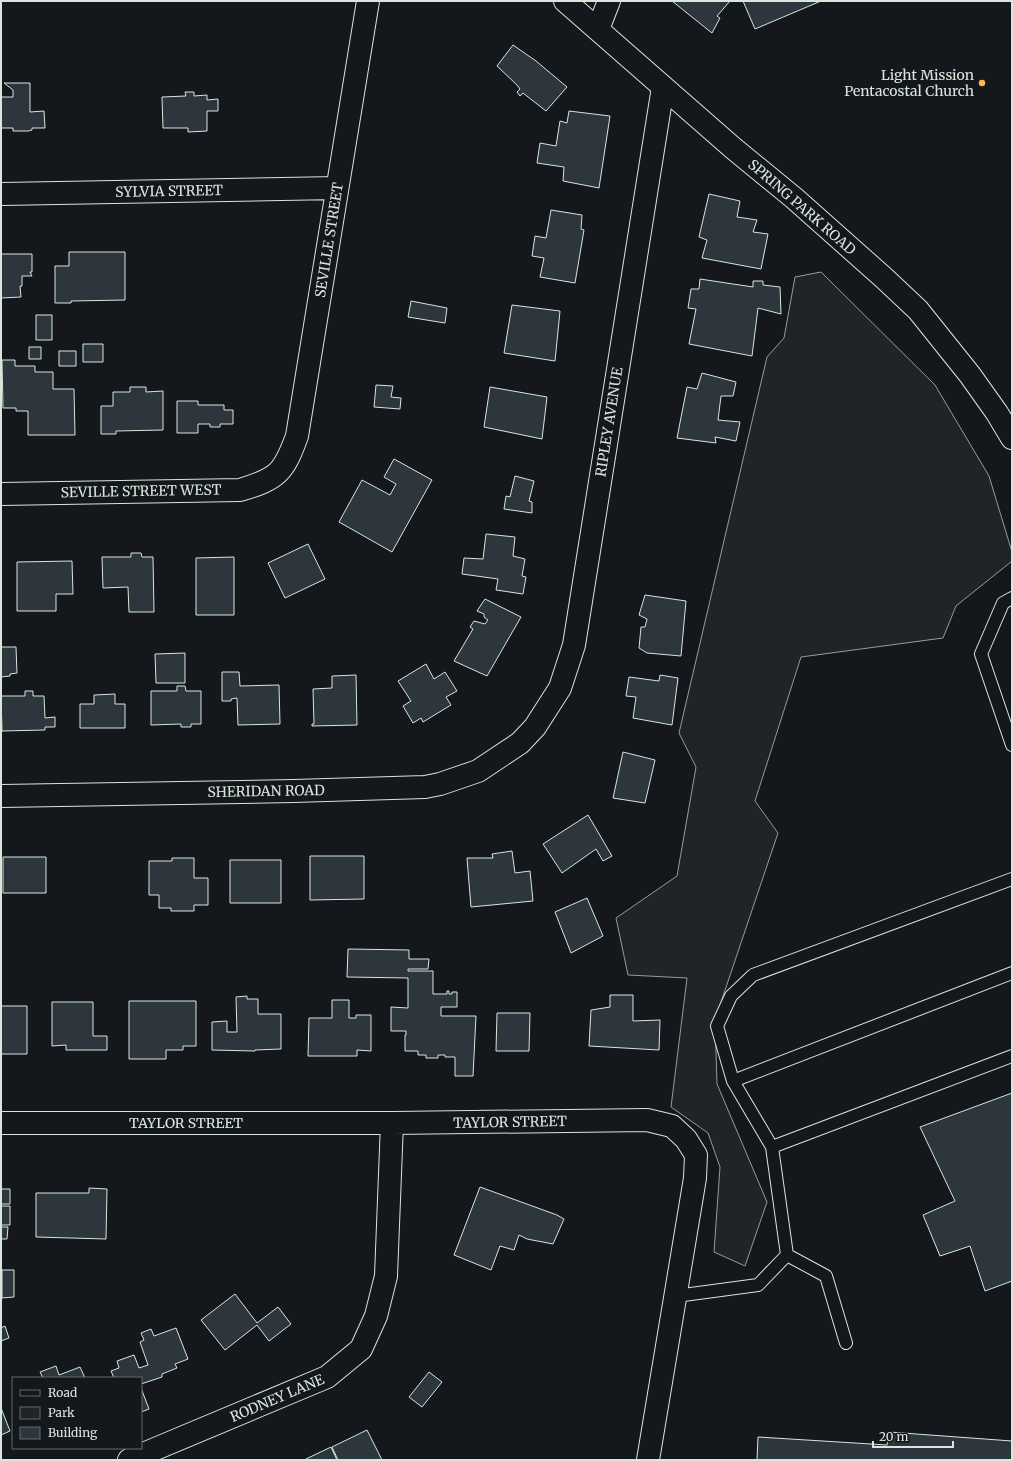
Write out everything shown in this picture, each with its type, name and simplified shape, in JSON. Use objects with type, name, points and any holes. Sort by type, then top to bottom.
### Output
[{"type":"street","name":"SEVILLE STREET","points":[[277,475],[290,457],[297,436],[368,1]]},
{"type":"street","name":"SPRING PARK ROAD","points":[[565,1],[733,148],[794,198],[918,310],[970,375],[1011,433]]},
{"type":"street","points":[[598,29],[609,1]]},
{"type":"street","name":"RIPLEY AVENUE","points":[[520,743],[535,727],[560,688],[574,645],[663,87]]},
{"type":"street","name":"SYLVIA STREET","points":[[1,194],[337,188]]},
{"type":"street","name":"SEVILLE STREET WEST","points":[[1,494],[240,490],[260,484],[277,475]]},
{"type":"street","name":"SHERIDAN ROAD","points":[[1,796],[294,791],[425,787],[440,784],[478,771],[520,743]]},
{"type":"street","name":"TAYLOR STREET","points":[[1,1123],[392,1123],[647,1120],[672,1126],[686,1139],[696,1155],[695,1178],[648,1460]]},
{"type":"street","name":"RODNEY LANE","points":[[129,1460],[327,1377],[360,1349],[376,1316],[386,1276],[392,1123]]},
{"type":"lane","points":[[1008,601],[981,654],[1012,745]]},
{"type":"lane","points":[[787,1255],[772,1147],[733,1081],[717,1026],[731,996],[753,975],[1012,879]]},
{"type":"lane","points":[[733,1081],[1012,973]]},
{"type":"lane","points":[[772,1147],[1012,1056]]},
{"type":"lane","points":[[676,1296],[758,1285],[787,1255]]},
{"type":"lane","points":[[787,1255],[826,1276],[846,1343]]},
{"type":"green space","points":[[821,272],[935,385],[989,476],[1012,552],[1012,561],[956,606],[943,638],[801,657],[755,801],[778,833],[715,1020],[717,1084],[767,1202],[745,1266],[714,1252],[720,1167],[708,1133],[671,1107],[687,978],[628,975],[616,918],[677,876],[696,767],[679,733],[767,357],[784,338],[795,277]]},
{"type":"building","points":[[672,1],[730,1],[717,16],[720,18],[712,33]]},
{"type":"building","points":[[743,1],[821,1],[755,29]]},
{"type":"building","points":[[513,45],[536,61],[567,87],[546,111],[523,93],[520,96],[517,92],[520,89],[517,85],[497,66]]},
{"type":"building","points":[[4,83],[30,83],[30,112],[44,111],[45,128],[32,128],[32,130],[28,131],[13,131],[13,128],[1,128],[1,97],[13,97],[13,90]]},
{"type":"building","points":[[185,92],[194,92],[194,96],[207,95],[207,100],[218,99],[218,111],[207,111],[207,131],[188,132],[188,128],[163,128],[162,97],[186,96]]},
{"type":"building","points":[[569,111],[610,116],[599,188],[563,181],[564,167],[537,163],[540,143],[556,146],[560,121],[567,123]]},
{"type":"building","points":[[709,194],[740,201],[737,217],[757,220],[753,232],[768,234],[761,269],[702,258],[707,240],[699,237]]},
{"type":"building","points":[[551,210],[582,215],[581,229],[584,230],[575,283],[540,277],[544,258],[532,256],[535,236],[546,238]]},
{"type":"building","points":[[69,252],[125,252],[125,300],[71,301],[71,303],[55,303],[55,266],[69,266]]},
{"type":"building","points":[[1,254],[32,254],[32,272],[30,272],[32,276],[22,276],[22,286],[20,286],[21,297],[1,298]]},
{"type":"building","points":[[700,279],[753,287],[753,281],[763,281],[763,285],[780,287],[781,314],[758,308],[752,356],[689,344],[696,309],[688,308],[691,289],[699,289]]},
{"type":"building","points":[[411,301],[447,308],[445,323],[408,317]]},
{"type":"building","points":[[512,305],[560,311],[555,361],[504,353]]},
{"type":"building","points":[[36,315],[52,315],[52,340],[36,340]]},
{"type":"building","points":[[83,344],[103,344],[103,362],[83,362]]},
{"type":"building","points":[[29,347],[41,347],[41,359],[29,359]]},
{"type":"building","points":[[59,351],[76,351],[76,366],[59,366]]},
{"type":"building","points":[[2,360],[15,360],[15,366],[35,366],[35,372],[53,372],[53,389],[74,389],[75,435],[28,435],[28,411],[16,411],[16,408],[3,408]]},
{"type":"building","points":[[702,373],[736,382],[733,396],[721,396],[718,420],[740,422],[736,441],[715,437],[716,443],[677,438],[687,387],[697,389]]},
{"type":"building","points":[[376,385],[393,386],[391,397],[401,398],[400,409],[374,407]]},
{"type":"building","points":[[130,387],[146,387],[146,392],[163,391],[163,430],[116,431],[116,434],[101,434],[101,406],[113,406],[113,392],[130,392]]},
{"type":"building","points":[[490,387],[547,397],[542,439],[484,427]]},
{"type":"building","points":[[177,401],[198,401],[198,405],[224,405],[224,410],[233,410],[233,424],[220,424],[220,427],[210,427],[210,424],[198,424],[198,433],[177,433]]},
{"type":"building","points":[[394,459],[432,480],[392,552],[339,522],[362,480],[390,495],[396,484],[384,477]]},
{"type":"building","points":[[515,476],[534,481],[529,501],[532,502],[532,513],[504,509],[506,496],[510,497]]},
{"type":"building","points":[[486,534],[515,537],[513,556],[525,559],[522,576],[526,577],[523,594],[496,590],[498,579],[462,574],[464,558],[483,559]]},
{"type":"building","points":[[308,544],[325,579],[285,598],[268,563]]},
{"type":"building","points":[[131,553],[141,553],[142,557],[153,557],[154,612],[129,612],[128,587],[103,588],[102,557],[131,557]]},
{"type":"building","points":[[234,557],[234,615],[196,615],[196,558]]},
{"type":"building","points":[[72,561],[73,594],[56,594],[56,611],[17,611],[17,562]]},
{"type":"building","points":[[645,595],[686,601],[681,656],[647,653],[639,648],[641,627],[645,627],[647,619],[639,615]]},
{"type":"building","points":[[485,599],[521,617],[487,676],[454,661],[473,629],[470,627],[474,621],[485,624],[488,620],[484,617],[484,614],[477,611]]},
{"type":"building","points":[[1,647],[16,647],[17,673],[10,674],[10,676],[1,677]]},
{"type":"building","points":[[185,653],[185,683],[156,683],[155,654]]},
{"type":"building","points":[[426,664],[434,679],[445,672],[457,691],[446,697],[451,705],[423,722],[421,718],[413,723],[403,706],[411,701],[398,681]]},
{"type":"building","points":[[222,672],[239,672],[240,686],[279,685],[280,724],[238,725],[237,698],[231,699],[231,701],[222,701]]},
{"type":"building","points":[[356,675],[357,725],[312,726],[312,724],[314,724],[313,689],[332,688],[332,676]]},
{"type":"building","points":[[660,675],[678,678],[672,725],[633,718],[636,697],[626,696],[629,677],[659,681]]},
{"type":"building","points":[[177,686],[185,686],[186,691],[201,691],[201,724],[191,724],[191,727],[181,727],[181,724],[151,725],[151,691],[177,691]]},
{"type":"building","points":[[25,691],[33,691],[33,696],[44,696],[45,718],[55,717],[55,727],[45,727],[45,730],[2,731],[1,696],[25,696]]},
{"type":"building","points":[[115,694],[115,704],[125,704],[125,728],[80,728],[80,704],[94,704],[94,695]]},
{"type":"building","points":[[623,752],[655,760],[645,803],[613,798]]},
{"type":"building","points":[[588,815],[612,856],[603,861],[596,849],[562,873],[543,844]]},
{"type":"building","points":[[512,851],[515,873],[530,871],[533,901],[471,907],[467,858],[493,858],[492,854]]},
{"type":"building","points":[[310,856],[364,856],[364,899],[310,900]]},
{"type":"building","points":[[3,857],[46,857],[46,893],[3,893]]},
{"type":"building","points":[[172,858],[194,858],[194,878],[208,878],[208,905],[194,905],[194,911],[171,911],[171,908],[159,908],[159,895],[149,895],[149,861],[172,861]]},
{"type":"building","points":[[230,860],[281,860],[281,903],[230,903]]},
{"type":"building","points":[[587,898],[603,936],[571,953],[555,912]]},
{"type":"building","points":[[348,949],[409,950],[409,959],[429,959],[428,969],[408,969],[408,971],[433,971],[433,994],[447,994],[447,991],[449,991],[449,994],[452,994],[452,992],[457,992],[457,1007],[441,1007],[441,1016],[476,1016],[473,1076],[455,1076],[455,1057],[438,1055],[438,1058],[426,1058],[426,1055],[418,1055],[418,1051],[405,1051],[406,1031],[391,1031],[391,1007],[408,1008],[408,978],[347,977]]},
{"type":"building","points":[[610,995],[633,995],[633,1021],[660,1020],[659,1050],[589,1046],[591,1010],[610,1007]]},
{"type":"building","points":[[247,996],[247,999],[258,999],[258,1014],[281,1014],[281,1049],[255,1051],[212,1050],[212,1022],[227,1021],[227,1032],[237,1032],[236,997]]},
{"type":"building","points":[[332,1000],[349,1000],[349,1018],[356,1018],[356,1015],[371,1015],[371,1051],[357,1050],[357,1056],[308,1056],[309,1018],[332,1018]]},
{"type":"building","points":[[129,1001],[196,1001],[196,1046],[183,1046],[183,1050],[166,1050],[166,1059],[129,1059]]},
{"type":"building","points":[[52,1002],[93,1002],[93,1036],[107,1036],[107,1050],[66,1050],[66,1045],[52,1046]]},
{"type":"building","points":[[1,1006],[27,1006],[27,1054],[1,1054]]},
{"type":"building","points":[[497,1013],[530,1013],[529,1051],[496,1051]]},
{"type":"building","points":[[1012,1093],[1012,1281],[985,1291],[970,1246],[940,1256],[923,1215],[955,1201],[920,1127]]},
{"type":"building","points":[[480,1187],[557,1215],[564,1219],[553,1244],[527,1239],[519,1235],[514,1250],[500,1246],[491,1270],[454,1255]]},
{"type":"building","points":[[89,1188],[107,1189],[106,1239],[36,1237],[36,1193],[89,1193]]},
{"type":"building","points":[[1,1189],[10,1189],[10,1204],[1,1204]]},
{"type":"building","points":[[1,1206],[10,1206],[10,1225],[1,1225]]},
{"type":"building","points":[[1,1227],[8,1227],[7,1239],[1,1239]]},
{"type":"building","points":[[2,1270],[14,1270],[14,1297],[2,1298]]},
{"type":"building","points":[[235,1294],[257,1323],[278,1307],[291,1324],[269,1341],[257,1325],[225,1350],[201,1320]]},
{"type":"building","points":[[5,1326],[9,1338],[1,1341],[1,1328]]},
{"type":"building","points":[[176,1328],[188,1359],[175,1364],[177,1368],[162,1374],[162,1377],[142,1384],[142,1377],[114,1377],[111,1371],[119,1368],[117,1361],[134,1355],[139,1368],[148,1365],[140,1342],[144,1340],[141,1333],[151,1329],[154,1336]]},
{"type":"building","points":[[56,1366],[59,1375],[80,1367],[85,1377],[42,1377],[40,1372]]},
{"type":"building","points":[[429,1372],[442,1382],[422,1407],[409,1397]]},
{"type":"building","points":[[142,1391],[149,1409],[142,1412]]},
{"type":"building","points":[[1,1408],[10,1431],[1,1435]]},
{"type":"building","points":[[367,1430],[382,1460],[338,1460],[332,1447]]},
{"type":"building","points":[[889,1432],[1012,1441],[1012,1460],[757,1460],[758,1437],[887,1445]]},
{"type":"building","points":[[331,1447],[337,1460],[306,1459]]},
{"type":"place","name":"Light Mission Pentacostal Church","points":[[982,83]]}]
